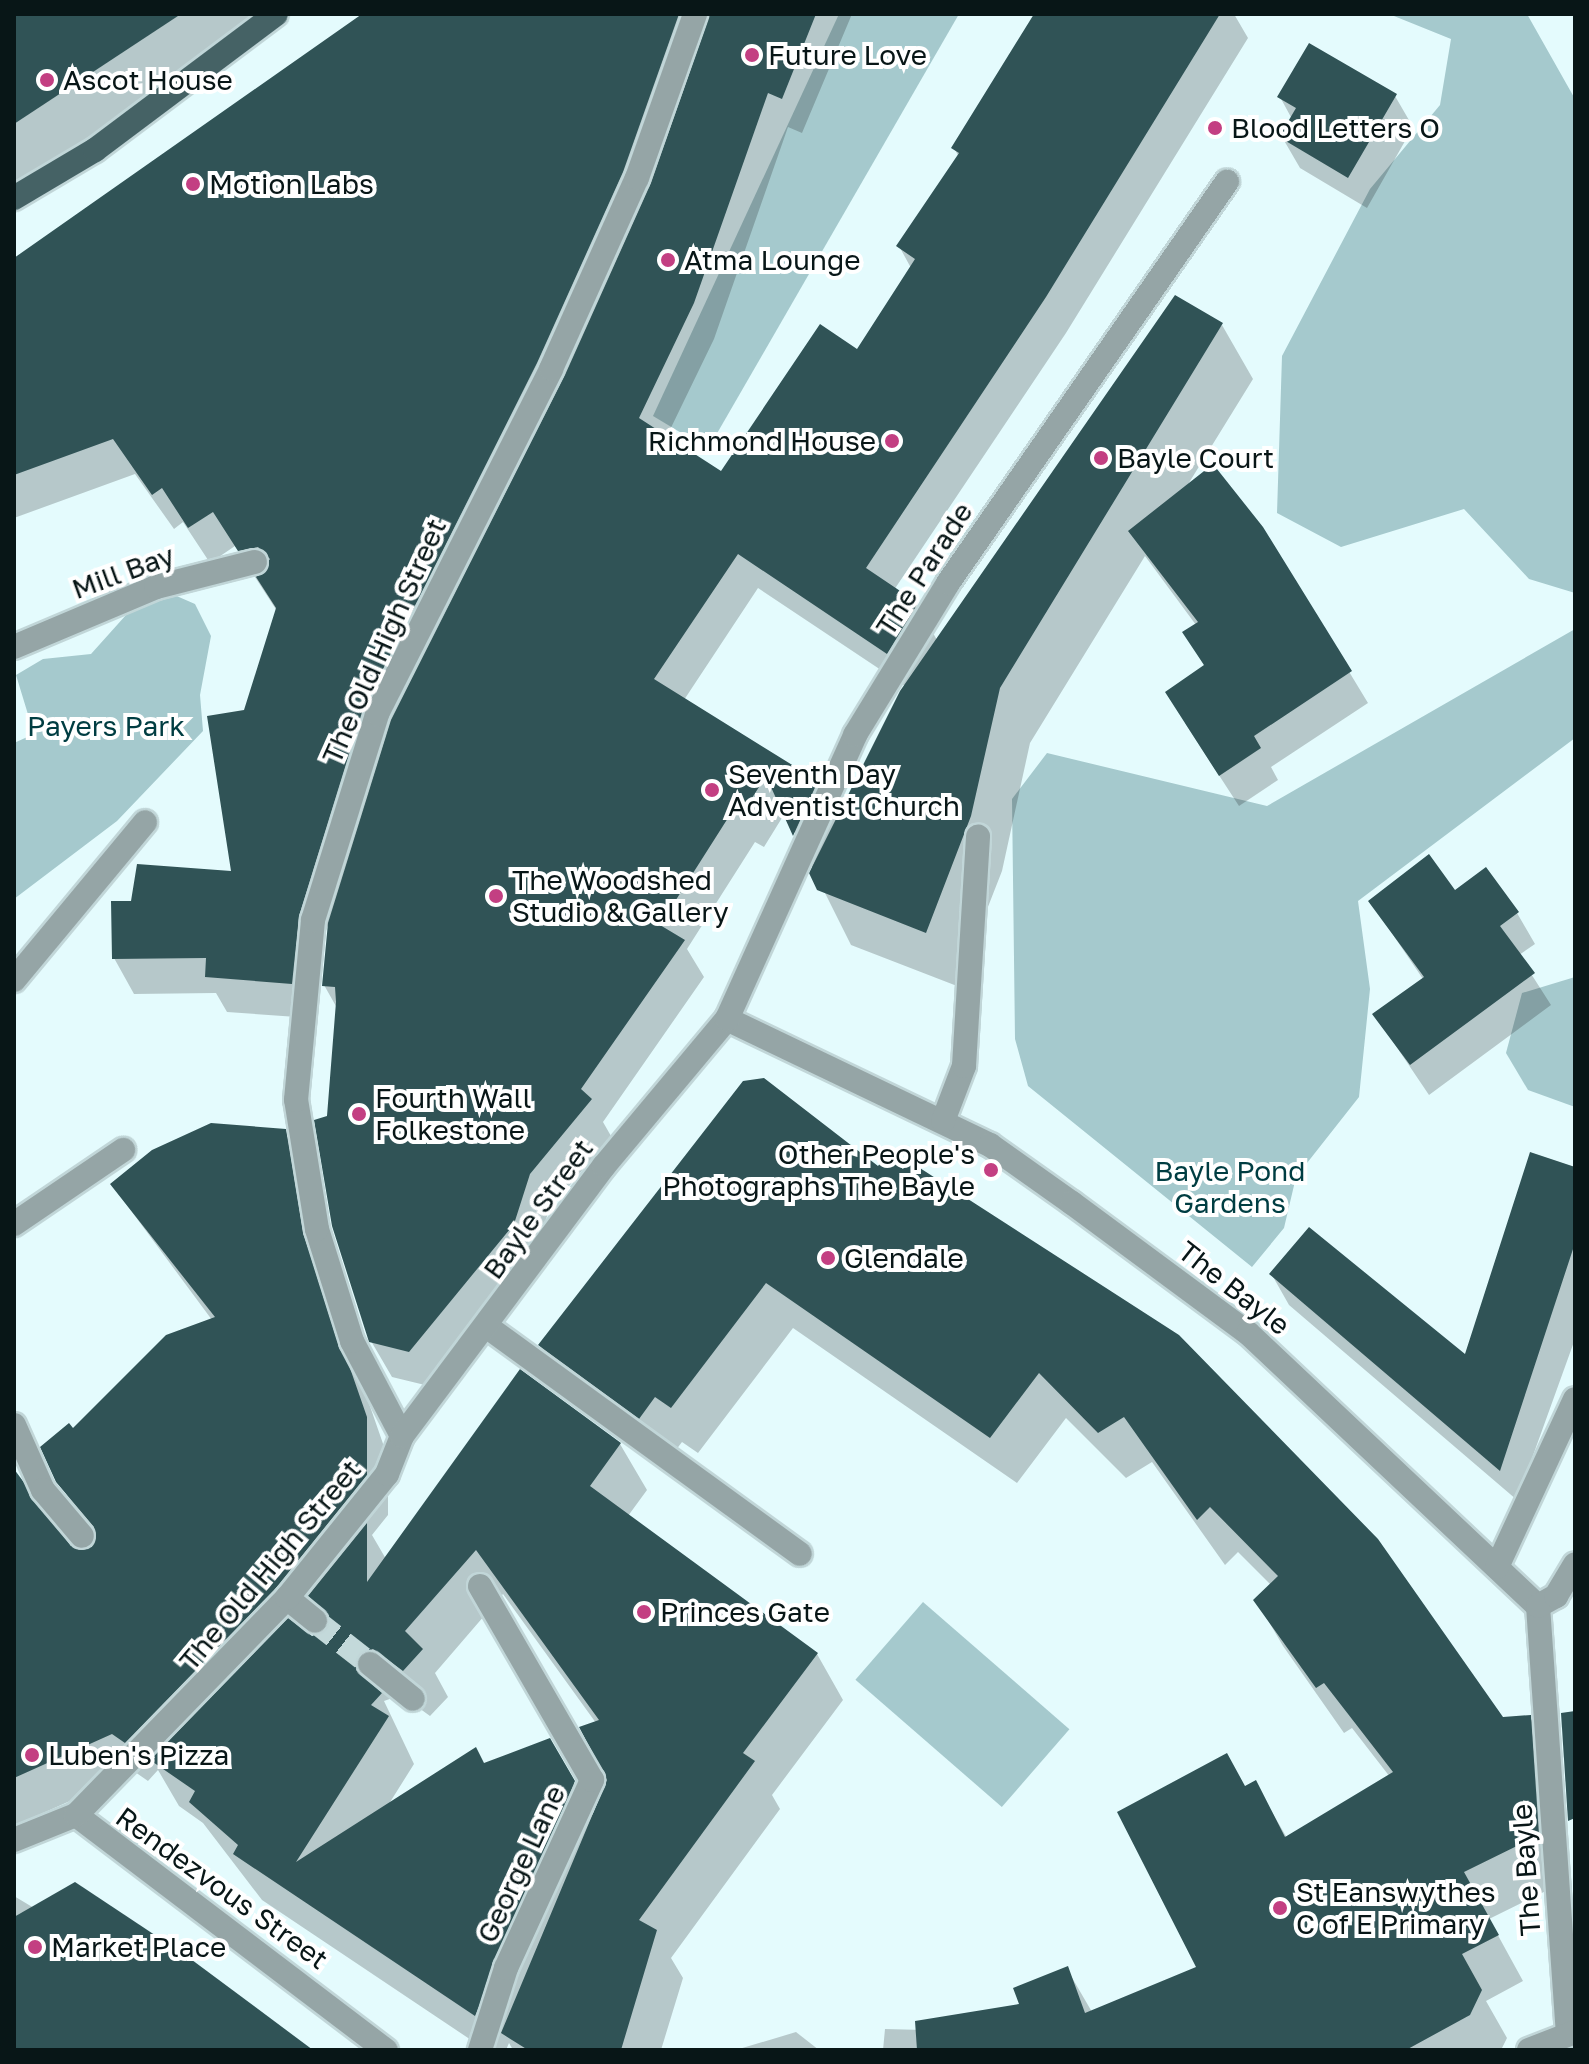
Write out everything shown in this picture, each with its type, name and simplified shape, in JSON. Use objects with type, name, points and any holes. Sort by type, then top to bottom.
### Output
[{"type":"main road","points":[[14,198],[95,150],[276,14]]},
{"type":"street","name":"The Old High Street","points":[[76,1815],[287,1598],[387,1474],[402,1436],[352,1341],[317,1229],[296,1100],[313,920],[377,714],[564,342],[637,178],[695,14]]},
{"type":"street","name":"The Parade","points":[[727,1019],[855,735],[948,583],[1227,182]]},
{"type":"street","name":"Mill Bay","points":[[14,647],[156,587],[255,562]]},
{"type":"street","points":[[14,980],[145,822]]},
{"type":"street","points":[[943,1121],[964,1066],[978,836]]},
{"type":"street","name":"Bayle Street","points":[[402,1436],[489,1328],[604,1166],[727,1019]]},
{"type":"street","name":"The Bayle","points":[[727,1019],[943,1121],[1022,1168],[1248,1333],[1538,1606],[1572,2033]]},
{"type":"street","points":[[14,1224],[123,1150]]},
{"type":"street","points":[[489,1328],[800,1554]]},
{"type":"street","points":[[1497,1567],[1575,1399]]},
{"type":"street","points":[[14,1425],[43,1490],[82,1536]]},
{"type":"street","points":[[1538,1606],[1556,1596],[1575,1564]]},
{"type":"street","name":"George Lane","points":[[480,1586],[592,1780],[506,1968],[480,2050]]},
{"type":"street","points":[[287,1598],[315,1621]]},
{"type":"street","points":[[370,1664],[413,1699]]},
{"type":"street","name":"Rendezvous Street","points":[[14,1840],[76,1815],[386,2050]]},
{"type":"street","points":[[1529,2050],[1572,2033]]},
{"type":"green space","points":[[839,14],[959,14],[708,449],[653,416]]},
{"type":"green space","points":[[1389,14],[1527,14],[1575,99],[1575,593],[1529,579],[1464,509],[1341,547],[1277,513],[1282,356],[1370,189],[1440,105],[1451,39]]},
{"type":"green space","name":"Payers Park","points":[[172,594],[195,604],[211,636],[200,695],[203,731],[117,821],[14,899],[14,743],[34,734],[16,675],[43,659],[91,654],[135,605]]},
{"type":"green space","name":"Bayle Pond Gardens","points":[[1575,629],[1575,738],[1358,901],[1370,989],[1359,1097],[1296,1177],[1284,1228],[1252,1267],[1028,1086],[1015,1039],[1012,799],[1047,753],[1267,806]]},
{"type":"green space","points":[[1575,977],[1575,1107],[1528,1090],[1506,1053],[1522,993]]},
{"type":"green space","points":[[923,1602],[1069,1729],[1002,1807],[855,1680]]},
{"type":"building","name":"Ascot House","points":[[14,14],[181,14],[14,124]]},
{"type":"building","points":[[362,14],[679,14],[623,172],[537,363],[363,709],[299,916],[292,984],[205,977],[206,958],[112,959],[111,901],[131,901],[137,864],[231,871],[207,716],[244,710],[276,608],[256,577],[270,559],[258,547],[238,551],[213,512],[188,528],[162,488],[152,495],[113,439],[14,475],[14,258]]},
{"type":"building","points":[[710,14],[816,14],[782,99],[768,93],[694,303],[639,418],[721,471],[820,324],[857,349],[915,259],[896,246],[959,153],[951,148],[1034,14],[1220,14],[1046,297],[866,568],[918,603],[887,654],[738,554],[654,679],[818,781],[793,836],[766,776],[743,812],[735,807],[660,925],[685,940],[581,1089],[592,1099],[530,1174],[514,1224],[409,1352],[369,1342],[332,1226],[314,1120],[327,1116],[336,1002],[335,987],[322,986],[328,923],[391,720],[565,375],[651,183]]},
{"type":"building","points":[[1309,43],[1397,94],[1348,178],[1279,137],[1296,108],[1277,97]]},
{"type":"building","points":[[1175,295],[1223,323],[1000,688],[971,816],[926,933],[817,890],[809,873],[900,691]]},
{"type":"building","points":[[1213,464],[1263,527],[1352,671],[1254,736],[1261,748],[1219,776],[1165,692],[1204,665],[1182,632],[1198,622],[1128,531]]},
{"type":"building","points":[[1429,854],[1455,890],[1486,867],[1519,912],[1500,926],[1535,973],[1410,1065],[1372,1014],[1424,977],[1368,901]]},
{"type":"building","points":[[764,1078],[878,1166],[886,1156],[903,1169],[909,1161],[1179,1335],[1378,1539],[1503,1717],[1531,1715],[1539,1835],[1464,1872],[1499,1935],[1462,1954],[1482,1990],[1470,2015],[1406,2050],[917,2050],[915,2021],[1019,2004],[1013,1988],[1068,1966],[1085,2013],[1196,1967],[1117,1812],[1227,1753],[1245,1786],[1256,1780],[1285,1837],[1393,1772],[1324,1683],[1316,1688],[1253,1600],[1278,1576],[1210,1507],[1197,1520],[1124,1417],[1098,1433],[1039,1373],[990,1438],[766,1283],[671,1408],[655,1397],[639,1419],[538,1345],[743,1081]]},
{"type":"building","points":[[211,1123],[286,1129],[303,1233],[367,1417],[367,1475],[276,1588],[125,1743],[112,1734],[14,1778],[14,1469],[71,1546],[92,1547],[94,1527],[56,1482],[40,1447],[69,1423],[73,1428],[166,1335],[215,1317],[110,1184],[152,1150]]},
{"type":"building","points":[[1530,1152],[1575,1167],[1575,1243],[1500,1471],[1269,1274],[1309,1227],[1465,1354]]},
{"type":"building","points":[[520,1369],[621,1443],[590,1486],[818,1653],[743,1753],[755,1761],[639,1920],[657,1930],[621,2050],[528,2050],[501,2033],[607,1780],[579,1727],[599,1720],[476,1550],[405,1631],[423,1649],[403,1671],[373,1649],[358,1655],[356,1670],[382,1693],[371,1705],[389,1716],[296,1862],[476,1747],[484,1763],[550,1738],[575,1781],[475,2016],[233,1854],[238,1845],[189,1802],[195,1791],[150,1760],[288,1618],[312,1636],[326,1631],[329,1615],[308,1596],[367,1523],[367,1582]]},
{"type":"building","points":[[1575,1711],[1575,1818],[1568,1821],[1561,1713]]},
{"type":"building","points":[[75,1882],[188,1957],[313,2050],[14,2050],[14,1917]]},
{"type":"tunnel","points":[[315,1621],[370,1664]]},
{"type":"place","name":"Future Love","points":[[752,55]]},
{"type":"place","name":"Ascot House","points":[[47,80]]},
{"type":"place","name":"Blood Letters O","points":[[1215,128]]},
{"type":"place","name":"Motion Labs","points":[[193,184]]},
{"type":"place","name":"Atma Lounge","points":[[668,260]]},
{"type":"place","name":"Richmond House","points":[[892,441]]},
{"type":"place","name":"Bayle Court","points":[[1101,458]]},
{"type":"place","name":"Seventh Day Adventist Church","points":[[712,790]]},
{"type":"place","name":"The Woodshed Studio & Gallery","points":[[496,896]]},
{"type":"place","name":"Fourth Wall Folkestone","points":[[359,1114]]},
{"type":"place","name":"Other People's Photographs The Bayle","points":[[991,1170]]},
{"type":"place","name":"Glendale","points":[[828,1258]]},
{"type":"place","name":"Princes Gate","points":[[644,1612]]},
{"type":"place","name":"Luben's Pizza","points":[[32,1755]]},
{"type":"place","name":"St Eanswythes C of E Primary","points":[[1280,1908]]},
{"type":"place","name":"Market Place","points":[[35,1947]]}]
